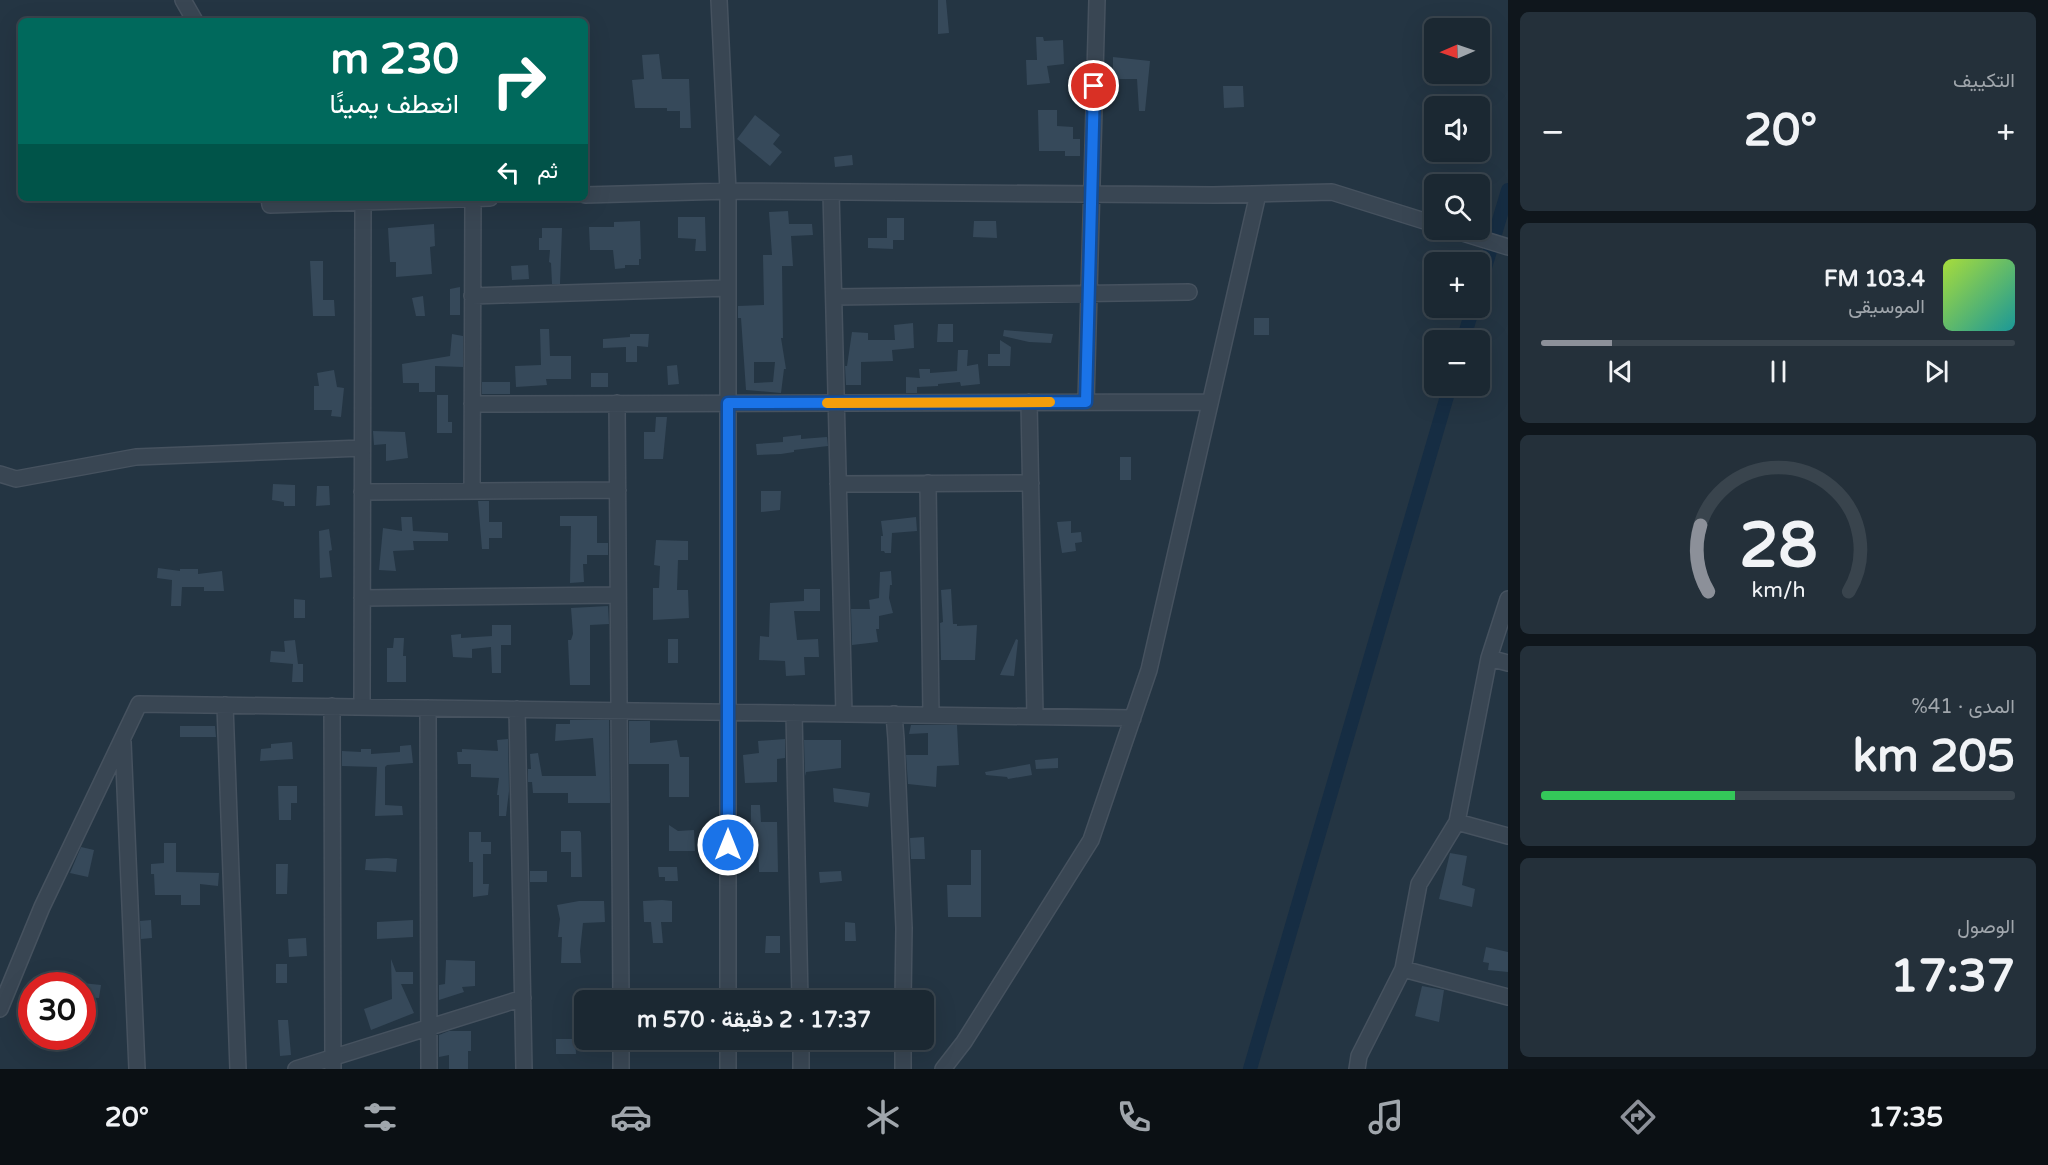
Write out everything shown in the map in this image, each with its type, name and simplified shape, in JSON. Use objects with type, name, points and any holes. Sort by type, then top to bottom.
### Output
[{"type":"street","points":[[183,0],[193,18]]},
{"type":"street","points":[[719,0],[728,191],[728,990]]},
{"type":"street","points":[[1086,402],[1096,0]]},
{"type":"street","points":[[588,195],[728,191],[1092,194],[1332,192],[1424,221]]},
{"type":"street","points":[[831,192],[844,714]]},
{"type":"street","points":[[943,1069],[964,1042],[1091,840],[1149,670],[1258,194]]},
{"type":"street","points":[[269,201],[270,205],[390,201]]},
{"type":"street","points":[[472,491],[473,201]]},
{"type":"street","points":[[362,707],[363,202]]},
{"type":"street","points":[[1487,240],[1508,246]]},
{"type":"street","points":[[472,296],[728,288]]},
{"type":"street","points":[[834,297],[1189,292]]},
{"type":"street","points":[[1029,402],[1035,716]]},
{"type":"street","points":[[472,404],[1210,402]]},
{"type":"street","points":[[617,403],[621,990]]},
{"type":"street","points":[[0,474],[16,479],[136,457],[362,448]]},
{"type":"street","points":[[928,483],[931,715]]},
{"type":"street","points":[[838,484],[1031,483]]},
{"type":"street","points":[[362,492],[618,490]]},
{"type":"street","points":[[362,598],[618,595]]},
{"type":"street","points":[[1357,1069],[1359,1056],[1403,969],[1419,884],[1457,822],[1489,658],[1508,599]]},
{"type":"street","points":[[1489,658],[1508,663]]},
{"type":"street","points":[[0,1009],[42,908],[139,704],[1133,718]]},
{"type":"street","points":[[225,705],[238,1069]]},
{"type":"street","points":[[332,706],[333,1063]]},
{"type":"street","points":[[428,708],[429,1069]]},
{"type":"street","points":[[518,709],[524,1069]]},
{"type":"street","points":[[795,713],[800,990]]},
{"type":"street","points":[[894,714],[904,928],[903,990]]},
{"type":"street","points":[[123,739],[137,1069]]},
{"type":"street","points":[[1457,822],[1508,836]]},
{"type":"street","points":[[1403,969],[1508,997]]},
{"type":"street","points":[[296,1069],[333,1063],[429,1028],[523,998]]},
{"type":"street","points":[[621,1050],[621,1069]]},
{"type":"street","points":[[728,1050],[728,1069]]},
{"type":"street","points":[[801,1050],[801,1069]]},
{"type":"street","points":[[903,1050],[903,1069]]},
{"type":"building","points":[[938,0],[946,0],[949,33],[938,34]]},
{"type":"building","points":[[1036,37],[1043,37],[1044,41],[1063,40],[1064,64],[1047,66],[1050,83],[1027,85],[1026,60],[1037,60]]},
{"type":"building","points":[[659,54],[662,79],[689,79],[691,128],[680,128],[680,111],[667,111],[667,108],[635,108],[632,80],[644,79],[642,55]]},
{"type":"building","points":[[1113,57],[1150,61],[1145,111],[1139,111],[1137,79],[1113,79]]},
{"type":"building","points":[[1223,86],[1243,86],[1244,107],[1224,108]]},
{"type":"building","points":[[1038,110],[1057,110],[1057,126],[1073,127],[1073,139],[1080,139],[1080,156],[1065,156],[1065,151],[1039,151]]},
{"type":"building","points":[[755,115],[780,135],[773,144],[782,152],[770,166],[737,139]]},
{"type":"building","points":[[852,155],[853,165],[835,167],[834,157]]},
{"type":"building","points":[[788,211],[789,224],[812,224],[813,235],[791,236],[793,266],[782,266],[783,338],[781,338],[786,369],[784,369],[781,393],[746,390],[741,318],[738,318],[738,306],[764,305],[763,255],[772,255],[769,212]],"holes":[[[754,362],[775,362],[773,382],[754,383]]]},
{"type":"building","points":[[678,217],[705,217],[706,251],[695,251],[696,239],[678,238]]},
{"type":"building","points":[[887,218],[904,218],[904,240],[893,240],[893,249],[868,248],[868,238],[887,238]]},
{"type":"building","points":[[640,221],[641,259],[639,259],[639,265],[625,265],[625,268],[615,269],[613,250],[590,250],[589,227],[614,227],[614,222]]},
{"type":"building","points":[[974,221],[996,221],[997,238],[973,237]]},
{"type":"building","points":[[434,224],[435,246],[430,247],[432,274],[396,277],[396,262],[390,262],[388,228]]},
{"type":"building","points":[[542,228],[562,228],[560,284],[552,284],[550,250],[539,250]]},
{"type":"building","points":[[310,261],[323,261],[323,300],[334,300],[335,316],[313,316]]},
{"type":"building","points":[[528,265],[529,279],[512,280],[511,266]]},
{"type":"building","points":[[460,287],[460,315],[450,315],[450,289]]},
{"type":"building","points":[[423,296],[425,316],[416,316],[412,298]]},
{"type":"building","points":[[1254,318],[1269,318],[1269,335],[1254,335]]},
{"type":"building","points":[[913,323],[914,348],[892,350],[893,361],[861,362],[861,385],[846,385],[845,366],[847,366],[852,332],[868,333],[868,340],[895,340],[894,325]]},
{"type":"building","points":[[938,324],[953,324],[953,342],[937,342]]},
{"type":"building","points":[[540,329],[549,329],[550,356],[571,356],[571,379],[546,379],[547,385],[516,387],[515,366],[541,365]]},
{"type":"building","points":[[1004,330],[1053,334],[1051,343],[1029,342],[1003,336]]},
{"type":"building","points":[[452,334],[463,336],[463,367],[435,366],[435,392],[419,392],[419,383],[403,383],[402,364],[450,356]]},
{"type":"building","points":[[630,334],[649,334],[648,347],[637,346],[637,362],[626,362],[626,347],[603,348],[603,339],[630,337]]},
{"type":"building","points":[[1000,340],[1011,347],[1010,366],[988,366],[988,354],[1000,354]]},
{"type":"building","points":[[958,350],[968,350],[967,366],[978,364],[980,384],[961,386],[960,382],[938,384],[938,386],[917,387],[917,393],[906,393],[906,377],[920,378],[919,369],[930,369],[930,373],[957,371]]},
{"type":"building","points":[[677,365],[679,384],[668,385],[667,366]]},
{"type":"building","points":[[334,370],[337,387],[344,388],[341,417],[331,416],[332,410],[314,410],[314,386],[319,386],[317,373]]},
{"type":"building","points":[[591,373],[608,373],[608,387],[591,387]]},
{"type":"building","points":[[482,382],[510,382],[510,394],[482,394]]},
{"type":"building","points":[[437,395],[448,395],[448,422],[452,422],[452,433],[437,433]]},
{"type":"building","points":[[656,417],[667,417],[663,459],[644,459],[644,432],[655,432]]},
{"type":"building","points":[[373,431],[405,432],[408,458],[386,461],[386,444],[374,445]]},
{"type":"building","points":[[801,435],[801,439],[827,437],[828,446],[781,454],[757,455],[756,444],[783,442],[783,437]]},
{"type":"building","points":[[1120,457],[1131,457],[1131,480],[1120,480]]},
{"type":"building","points":[[273,484],[295,485],[295,506],[284,506],[284,502],[272,500]]},
{"type":"building","points":[[317,486],[329,486],[330,505],[316,506]]},
{"type":"building","points":[[761,491],[781,491],[780,510],[761,512]]},
{"type":"building","points":[[478,501],[489,501],[489,522],[502,522],[502,538],[489,538],[489,549],[482,549]]},
{"type":"building","points":[[560,516],[597,516],[597,543],[608,543],[608,555],[587,555],[587,564],[583,564],[584,582],[570,583],[571,526],[560,526]]},
{"type":"building","points":[[401,517],[412,517],[413,531],[448,533],[448,541],[413,541],[414,550],[393,551],[396,571],[379,570],[383,528],[402,531]]},
{"type":"building","points":[[916,517],[917,531],[892,533],[891,553],[881,551],[881,536],[883,536],[881,521]]},
{"type":"building","points":[[1071,521],[1071,533],[1081,532],[1082,542],[1075,543],[1076,551],[1062,553],[1057,522]]},
{"type":"building","points":[[329,529],[332,577],[320,578],[319,531]]},
{"type":"building","points":[[656,540],[688,541],[688,560],[678,560],[677,590],[688,590],[689,618],[653,620],[653,588],[659,588],[660,566],[654,565]]},
{"type":"building","points":[[158,568],[180,571],[180,569],[198,569],[198,574],[222,571],[224,591],[204,591],[204,587],[182,587],[181,606],[171,606],[172,580],[157,578]]},
{"type":"building","points":[[891,571],[892,585],[890,585],[889,598],[893,613],[879,616],[879,629],[876,629],[878,642],[852,645],[851,609],[870,609],[869,600],[879,598],[880,572]]},
{"type":"building","points":[[804,589],[820,589],[820,611],[794,611],[797,640],[818,639],[819,657],[804,657],[805,675],[786,676],[785,661],[759,660],[760,636],[769,637],[770,603],[804,601]]},
{"type":"building","points":[[951,589],[953,624],[957,626],[977,625],[975,660],[941,660],[940,623],[943,622],[941,590]]},
{"type":"building","points":[[294,599],[305,600],[305,618],[294,618]]},
{"type":"building","points":[[608,606],[609,624],[590,625],[590,685],[570,685],[568,640],[571,640],[573,634],[571,608]]},
{"type":"building","points":[[492,625],[511,625],[511,645],[501,645],[501,673],[492,673],[491,647],[472,649],[472,658],[453,657],[451,635],[461,634],[461,638],[492,636]]},
{"type":"building","points":[[394,638],[404,638],[403,656],[406,656],[406,682],[387,682],[387,648],[393,648]]},
{"type":"building","points":[[668,639],[678,639],[678,663],[668,663]]},
{"type":"building","points":[[1016,639],[1018,640],[1014,676],[1000,675]]},
{"type":"building","points":[[295,640],[298,664],[303,664],[303,682],[292,682],[293,664],[270,662],[271,651],[285,652],[284,641]]},
{"type":"building","points":[[570,720],[609,720],[610,803],[568,803],[568,793],[533,793],[532,782],[528,782],[528,769],[531,769],[530,754],[538,753],[542,776],[596,776],[593,738],[555,741],[556,724],[570,724]]},
{"type":"building","points":[[629,721],[650,721],[650,743],[677,740],[680,757],[689,757],[689,797],[669,797],[669,764],[629,764]]},
{"type":"building","points":[[911,725],[957,725],[959,765],[937,766],[936,787],[908,784],[906,755],[928,755],[928,733],[909,734]]},
{"type":"building","points":[[180,726],[215,726],[216,737],[180,737]]},
{"type":"building","points":[[508,739],[509,791],[506,816],[499,816],[499,795],[497,795],[499,778],[471,777],[471,764],[458,764],[457,752],[462,752],[462,749],[498,751],[497,740]]},
{"type":"building","points":[[785,739],[785,758],[777,759],[777,782],[745,783],[743,755],[759,753],[758,741]]},
{"type":"building","points":[[804,740],[841,740],[841,768],[806,772],[805,776]]},
{"type":"building","points":[[292,742],[293,759],[260,761],[261,749],[271,748],[271,744]]},
{"type":"building","points":[[411,745],[413,763],[385,767],[385,805],[402,806],[403,815],[375,816],[377,767],[342,766],[342,751],[361,752],[361,749],[371,749],[371,754],[400,752],[400,746]]},
{"type":"building","points":[[1058,758],[1058,768],[1036,769],[1035,760]]},
{"type":"building","points":[[1030,764],[1032,775],[1008,779],[986,775],[985,772]]},
{"type":"building","points":[[278,786],[297,786],[297,803],[291,803],[291,820],[279,820]]},
{"type":"building","points":[[833,788],[870,793],[868,807],[834,802]]},
{"type":"building","points":[[751,805],[760,805],[761,822],[777,822],[778,872],[759,872],[758,842],[741,843],[741,822],[751,822]]},
{"type":"building","points":[[669,825],[678,831],[694,830],[695,851],[669,851]]},
{"type":"building","points":[[561,831],[580,831],[581,833],[582,877],[571,877],[571,852],[561,852]]},
{"type":"building","points":[[469,832],[481,832],[481,842],[491,842],[491,854],[483,854],[483,884],[489,884],[488,895],[473,897],[473,862],[469,862]]},
{"type":"building","points":[[924,837],[925,859],[911,859],[910,838]]},
{"type":"building","points":[[164,843],[176,843],[176,872],[219,873],[218,886],[200,884],[200,905],[181,905],[181,895],[155,895],[151,864],[164,863]]},
{"type":"building","points":[[81,847],[94,850],[88,877],[70,873]]},
{"type":"building","points":[[971,850],[981,850],[981,917],[948,917],[947,885],[971,885]]},
{"type":"building","points":[[1450,853],[1467,856],[1462,885],[1475,889],[1472,907],[1439,899]]},
{"type":"building","points":[[366,859],[397,859],[396,872],[365,870]]},
{"type":"building","points":[[276,864],[288,864],[287,894],[276,894]]},
{"type":"building","points":[[658,867],[677,867],[678,881],[665,881],[665,877],[659,877]]},
{"type":"building","points":[[530,871],[547,871],[547,882],[530,882]]},
{"type":"building","points":[[841,871],[842,881],[820,883],[819,872]]},
{"type":"building","points":[[579,901],[604,901],[605,922],[583,923],[581,963],[561,963],[562,937],[558,937],[560,919],[557,905]]},
{"type":"building","points":[[643,901],[672,901],[672,922],[661,922],[663,943],[653,943],[651,922],[644,922]]},
{"type":"building","points":[[151,920],[152,938],[141,939],[140,921]]},
{"type":"building","points":[[413,920],[413,937],[377,939],[377,922]]},
{"type":"building","points":[[845,922],[855,923],[856,941],[845,941]]},
{"type":"building","points":[[766,936],[780,936],[780,953],[765,953]]},
{"type":"building","points":[[306,938],[307,956],[289,957],[288,939]]},
{"type":"building","points":[[1486,947],[1508,952],[1508,972],[1488,970],[1489,963],[1483,962]]},
{"type":"building","points":[[391,959],[396,972],[413,972],[413,984],[401,984],[414,1013],[371,1030],[364,1009],[392,999]]},
{"type":"building","points":[[446,960],[475,961],[475,986],[462,987],[464,992],[439,1000],[439,985],[445,984]]},
{"type":"building","points":[[276,964],[287,964],[287,983],[276,983]]},
{"type":"building","points":[[96,984],[101,985],[99,998],[96,998]]},
{"type":"building","points":[[1422,986],[1444,990],[1439,1022],[1415,1016]]},
{"type":"building","points":[[667,988],[683,988],[683,990],[667,990]]},
{"type":"building","points":[[278,1020],[288,1020],[291,1055],[280,1056]]},
{"type":"building","points":[[449,1031],[471,1031],[468,1069],[449,1069],[449,1055],[439,1057],[439,1035]]},
{"type":"building","points":[[556,1039],[574,1039],[576,1054],[556,1054]]},
{"type":"waterway","points":[[1490,252],[1508,190]]},
{"type":"waterway","points":[[1466,330],[1470,318]]},
{"type":"waterway","points":[[1250,1069],[1447,396]]},
{"type":"slow traffic","points":[[827,403],[1050,402]]},
{"type":"route","points":[[728,845],[728,403],[1086,402],[1094,86]]}]
